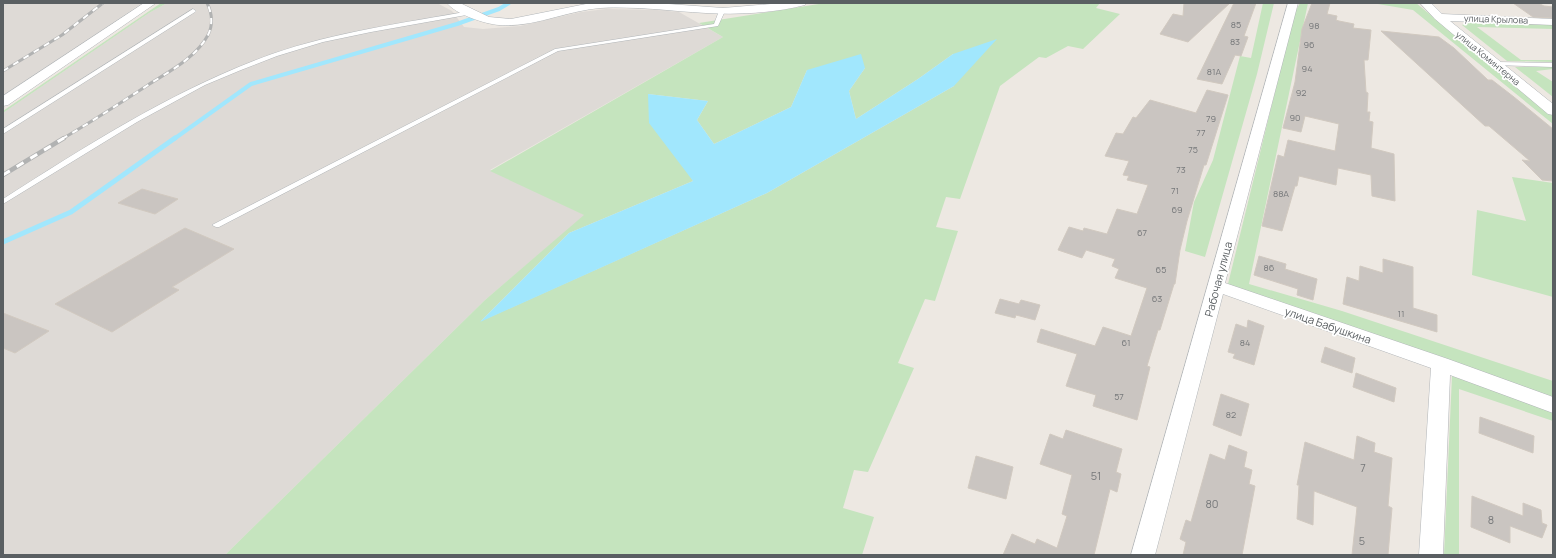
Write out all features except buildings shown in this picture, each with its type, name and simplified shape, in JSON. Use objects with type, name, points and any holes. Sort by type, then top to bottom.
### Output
[{"type":"street","points":[[3,102],[151,3]]},
{"type":"street","points":[[452,3],[470,13],[488,20],[520,21],[605,4],[722,10],[756,10],[801,3]]},
{"type":"street","name":"Рабочая улица","points":[[1143,555],[1293,3]]},
{"type":"street","name":"улица Коминтерна","points":[[1425,3],[1439,17],[1553,111]]},
{"type":"street","name":"улица Крылова","points":[[1439,17],[1553,22]]},
{"type":"street","name":"улица Бабушкина","points":[[1216,286],[1441,364],[1553,405]]},
{"type":"street","points":[[1431,555],[1441,364]]},
{"type":"lane","points":[[216,225],[557,50],[716,25],[722,10]]},
{"type":"lane","points":[[3,132],[193,11]]},
{"type":"lane","points":[[3,202],[121,128],[211,81],[274,55],[331,39],[470,13]]},
{"type":"lane","points":[[1496,64],[1553,65]]},
{"type":"shaded area","points":[[3,3],[142,3],[3,98]]},
{"type":"shaded area","points":[[167,3],[437,3],[452,11],[464,27],[483,29],[520,26],[581,12],[606,9],[657,10],[679,12],[723,37],[490,170],[585,215],[485,300],[225,555],[3,555],[3,113],[149,13]]},
{"type":"green space","points":[[161,3],[167,3],[149,13],[3,113],[3,111]]},
{"type":"green space","points":[[825,3],[1100,3],[1096,8],[1120,14],[1083,49],[1068,46],[1046,58],[1039,57],[1000,86],[960,199],[946,197],[936,227],[958,231],[935,301],[925,299],[898,363],[914,368],[868,472],[854,470],[843,508],[874,517],[862,555],[225,555],[485,300],[584,215],[490,171],[723,37],[699,23]],"holes":[[[953,54],[954,86],[767,193],[481,321],[569,233],[693,181],[648,94],[708,101],[697,120],[714,144],[791,107],[807,70],[865,68],[849,91],[856,119],[918,79]]]},
{"type":"green space","points":[[1263,3],[1274,3],[1257,74],[1205,257],[1185,251],[1194,202],[1213,160],[1240,56],[1251,58]]},
{"type":"green space","points":[[1300,3],[1308,3],[1249,284],[1342,311],[1553,381],[1553,397],[1228,284],[1294,14]]},
{"type":"green space","points":[[1372,3],[1416,3],[1553,115],[1553,124],[1413,10]]},
{"type":"green space","points":[[1468,22],[1553,25],[1553,29],[1477,27],[1521,60],[1553,60],[1553,62],[1507,61],[1462,25]]},
{"type":"green space","points":[[1515,67],[1553,67],[1553,69],[1536,71],[1553,82],[1553,97]]},
{"type":"green space","points":[[1512,177],[1553,183],[1553,297],[1472,275],[1477,210],[1526,221]]},
{"type":"green space","points":[[1452,376],[1553,411],[1553,421],[1459,389],[1459,555],[1444,555]]},
{"type":"water","points":[[997,39],[954,86],[767,193],[480,322],[569,233],[693,181],[649,123],[648,94],[708,101],[697,120],[714,144],[791,107],[807,70],[861,54],[865,68],[849,91],[856,119],[918,79],[953,54]]},
{"type":"waterway","points":[[174,139],[251,84],[457,24],[499,9],[509,3]]},
{"type":"waterway","points":[[3,242],[71,212],[175,138]]},
{"type":"railway","points":[[3,71],[62,35],[103,3]]},
{"type":"railway","points":[[62,139],[173,70],[189,58],[203,43],[211,27],[211,15],[207,3]]},
{"type":"railway","points":[[3,175],[64,138]]}]
